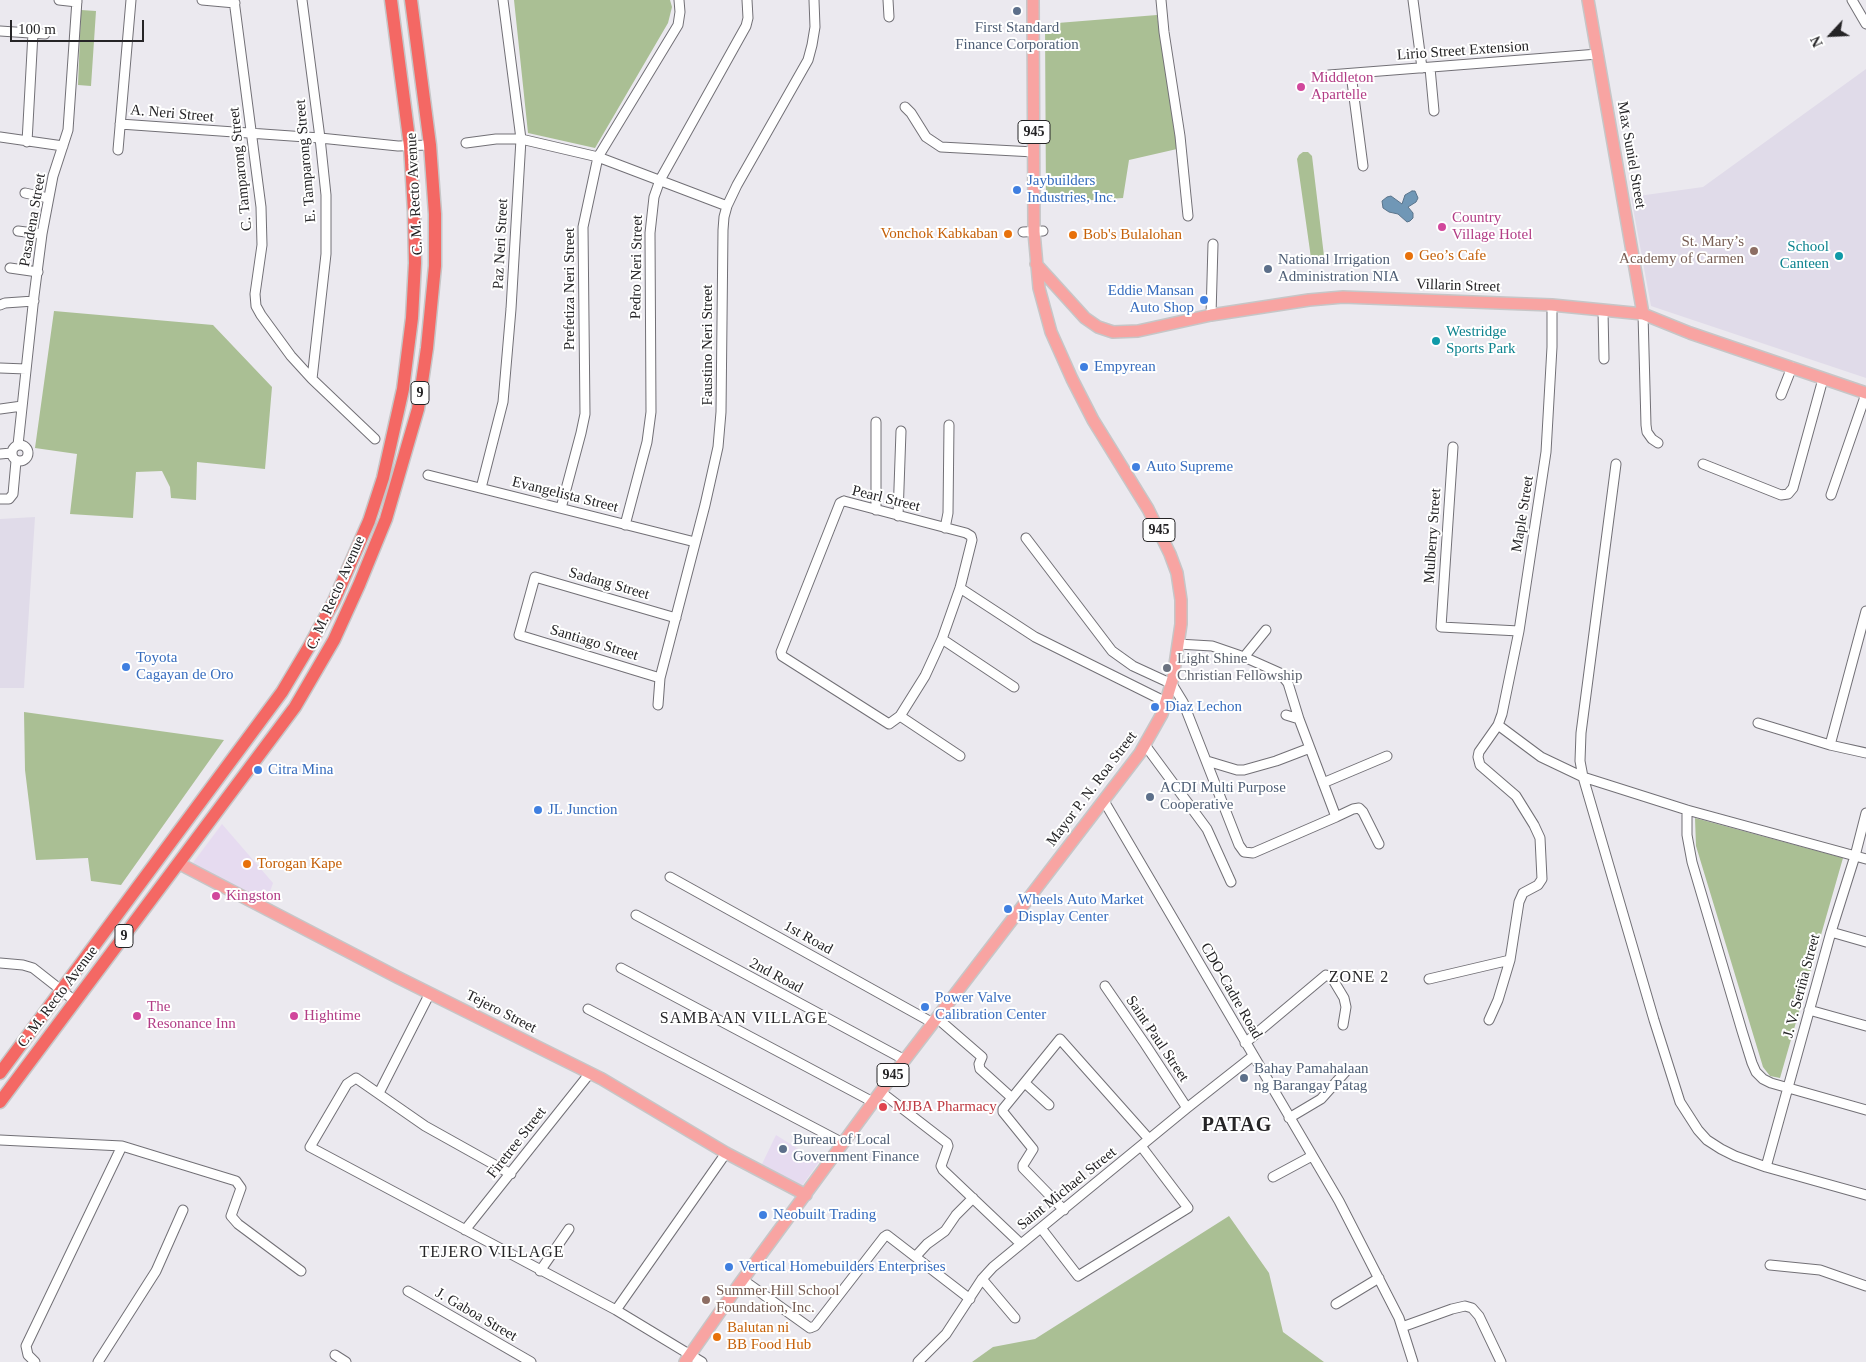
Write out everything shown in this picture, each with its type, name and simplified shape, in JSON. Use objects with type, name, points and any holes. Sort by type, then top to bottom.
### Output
[{"type":"highway","name":"C. M. Recto Avenue","points":[[0,1073],[282,692],[334,601],[369,520],[383,478],[403,389],[412,318],[415,263],[410,146],[392,0]]},
{"type":"highway","name":"C. M. Recto Avenue","points":[[0,1102],[295,708],[338,632],[360,586],[386,519],[418,409],[428,348],[435,266],[435,214],[430,146],[411,0]]},
{"type":"highway","points":[[388,454],[405,457]]},
{"type":"highway","points":[[247,741],[263,753]]},
{"type":"highway","points":[[233,760],[249,771]]},
{"type":"main road","name":"Mayor P. N. Roa Street","points":[[688,1358],[873,1102],[1145,745],[1157,723],[1172,684],[1181,624],[1181,600],[1170,554],[1148,509],[1093,420],[1061,357],[1044,310],[1033,232],[1033,0]]},
{"type":"main road","name":"Max Suniel Street","points":[[1588,0],[1643,314]]},
{"type":"main road","name":"Villarin Street","points":[[1036,264],[1084,318],[1098,327],[1113,332],[1138,331],[1211,316],[1309,300],[1344,297],[1552,305],[1643,314],[1690,333],[1866,393]]},
{"type":"main road","name":"Tejero Street","points":[[180,864],[396,977],[590,1074],[726,1153],[806,1195]]},
{"type":"street","points":[[59,0],[77,1]]},
{"type":"street","points":[[118,150],[131,0]]},
{"type":"street","points":[[202,0],[235,2]]},
{"type":"street","name":"E. Tamparong Street","points":[[302,0],[326,195],[326,254],[312,379]]},
{"type":"street","name":"Paz Neri Street","points":[[481,488],[502,402],[511,309],[521,139],[503,0]]},
{"type":"street","name":"Prefetiza Neri Street","points":[[561,508],[581,433],[584,414],[583,227],[598,157],[678,25],[679,0]]},
{"type":"street","name":"Pedro Neri Street","points":[[625,525],[647,442],[651,412],[650,214],[660,180],[746,26],[748,18],[747,0]]},
{"type":"street","name":"Faustino Neri Street","points":[[658,705],[660,678],[718,447],[721,412],[722,230],[727,206],[808,60],[815,27],[814,0]]},
{"type":"street","points":[[888,0],[889,17]]},
{"type":"street","points":[[1161,0],[1180,136],[1188,216]]},
{"type":"street","points":[[1412,0],[1434,111]]},
{"type":"street","points":[[1852,0],[1866,24]]},
{"type":"street","name":"Pasadena Street","points":[[18,445],[42,234],[53,176],[68,130],[77,1]]},
{"type":"street","name":"C. Tamparong Street","points":[[235,2],[261,207],[262,234],[255,294],[256,306],[291,356],[312,379],[375,439]]},
{"type":"street","points":[[0,31],[45,34]]},
{"type":"street","points":[[26,142],[33,33]]},
{"type":"street","name":"Lirio Street Extension","points":[[1329,75],[1598,54]]},
{"type":"street","points":[[1351,74],[1363,166]]},
{"type":"street","points":[[905,107],[926,137],[941,147],[1034,152]]},
{"type":"street","name":"A. Neri Street","points":[[120,124],[430,146]]},
{"type":"street","points":[[0,137],[63,146]]},
{"type":"street","points":[[466,143],[496,139],[521,139],[598,157],[727,206]]},
{"type":"street","points":[[25,193],[48,198]]},
{"type":"street","points":[[18,231],[42,234]]},
{"type":"street","points":[[1211,316],[1213,244]]},
{"type":"street","points":[[10,268],[38,272]]},
{"type":"street","points":[[0,306],[5,303],[34,301]]},
{"type":"street","name":"Maple Street","points":[[1489,1020],[1498,1000],[1510,960],[1519,902],[1523,893],[1540,882],[1542,871],[1540,838],[1529,815],[1516,796],[1480,765],[1479,752],[1498,725],[1504,707],[1519,631],[1546,452],[1552,347],[1552,305]]},
{"type":"street","points":[[1603,311],[1604,359]]},
{"type":"street","points":[[1643,314],[1646,425],[1647,432],[1658,443]]},
{"type":"street","points":[[1781,395],[1792,367]]},
{"type":"street","points":[[0,368],[26,369]]},
{"type":"street","points":[[1703,464],[1781,495],[1788,494],[1792,488],[1823,378]]},
{"type":"street","points":[[1831,495],[1866,393]]},
{"type":"street","points":[[0,409],[22,406]]},
{"type":"street","points":[[876,422],[876,510]]},
{"type":"street","points":[[945,528],[948,513],[949,426]]},
{"type":"street","points":[[898,516],[901,431]]},
{"type":"street","points":[[0,454],[14,457],[23,461],[28,455],[25,447],[18,445],[14,447],[14,457],[13,494],[8,499],[0,499]]},
{"type":"street","name":"Mulberry Street","points":[[1453,447],[1441,627],[1519,631]]},
{"type":"street","points":[[1616,464],[1580,733],[1580,761],[1583,777],[1654,1020],[1680,1102],[1693,1124],[1707,1140],[1735,1156],[1766,1167],[1866,1194]]},
{"type":"street","name":"Evangelista Street","points":[[428,475],[695,542]]},
{"type":"street","name":"Pearl Street","points":[[844,501],[898,516],[971,536],[972,540],[960,588],[942,639],[925,676],[900,716],[892,723],[886,723],[782,656],[781,652],[840,503],[844,501]]},
{"type":"street","points":[[1026,538],[1112,651],[1132,666],[1172,684],[1183,702],[1239,845],[1247,853],[1253,853],[1359,808],[1363,812],[1379,844]]},
{"type":"street","name":"Sadang Street","points":[[519,635],[535,577],[676,618]]},
{"type":"street","points":[[960,588],[1035,636],[1166,702]]},
{"type":"street","points":[[1830,745],[1866,611]]},
{"type":"street","points":[[1244,656],[1266,630]]},
{"type":"street","name":"Santiago Street","points":[[519,635],[660,678]]},
{"type":"street","points":[[942,639],[1014,688]]},
{"type":"street","points":[[1178,644],[1212,646],[1244,656],[1280,673],[1288,683],[1299,719],[1336,817]]},
{"type":"street","points":[[1286,715],[1299,719]]},
{"type":"street","points":[[900,716],[960,756]]},
{"type":"street","points":[[1758,723],[1830,745],[1866,753]]},
{"type":"street","points":[[1498,725],[1541,757],[1583,777],[1687,810],[1866,859]]},
{"type":"street","points":[[1145,745],[1207,829],[1231,882]]},
{"type":"street","points":[[1207,762],[1244,770],[1276,761],[1310,748]]},
{"type":"street","points":[[1323,783],[1387,756]]},
{"type":"street","name":"CDO-Cadre Road","points":[[1104,801],[1245,1044],[1339,1201],[1402,1327],[1413,1362]]},
{"type":"street","points":[[1687,810],[1689,850],[1752,1064],[1763,1079],[1866,1110]]},
{"type":"street","name":"J. V. Seriña Street","points":[[1766,1167],[1830,932],[1855,856],[1866,813]]},
{"type":"street","name":"1st Road","points":[[670,877],[935,1020],[982,1057],[979,1064],[980,1069],[1012,1098]]},
{"type":"street","name":"2nd Road","points":[[636,915],[905,1060]]},
{"type":"street","points":[[1830,932],[1866,942]]},
{"type":"street","points":[[1429,979],[1510,960]]},
{"type":"street","points":[[0,963],[33,968],[75,1001]]},
{"type":"street","points":[[621,968],[873,1102]]},
{"type":"street","points":[[1245,1044],[1326,975],[1332,978],[1344,998],[1346,1007],[1343,1025]]},
{"type":"street","name":"Saint Paul Street","points":[[1105,986],[1187,1108]]},
{"type":"street","points":[[379,1093],[430,993]]},
{"type":"street","points":[[588,1009],[843,1143]]},
{"type":"street","points":[[1809,1010],[1866,1026]]},
{"type":"street","points":[[1064,1210],[1023,1168],[1033,1149],[1003,1112],[1003,1109],[1060,1039],[1149,1139]]},
{"type":"street","name":"Saint Michael Street","points":[[918,1362],[946,1334],[982,1279],[993,1267],[1253,1056]]},
{"type":"street","points":[[1290,1118],[1321,1099],[1348,1070]]},
{"type":"street","name":"Firetree Street","points":[[465,1230],[590,1074]]},
{"type":"street","points":[[511,1174],[425,1126],[356,1078],[350,1081],[310,1147],[616,1310],[688,1358],[702,1362]]},
{"type":"street","points":[[1025,1083],[1049,1104]]},
{"type":"street","points":[[881,1092],[947,1143],[941,1166],[943,1170],[1021,1244]]},
{"type":"street","points":[[0,1140],[122,1146],[236,1182],[241,1188],[231,1216],[238,1224],[301,1272]]},
{"type":"street","points":[[35,1362],[28,1355],[26,1346],[122,1146]]},
{"type":"street","points":[[1041,1228],[1078,1276],[1188,1208],[1141,1146]]},
{"type":"street","points":[[616,1310],[726,1153]]},
{"type":"street","points":[[1273,1177],[1312,1156]]},
{"type":"street","points":[[916,1256],[945,1231],[956,1215],[973,1198]]},
{"type":"street","points":[[98,1362],[156,1271],[183,1210]]},
{"type":"street","points":[[540,1271],[568,1229]]},
{"type":"street","points":[[743,1280],[810,1328],[814,1326],[884,1237],[889,1236],[970,1299]]},
{"type":"street","points":[[1770,1265],[1820,1270],[1866,1286]]},
{"type":"street","points":[[1336,1304],[1379,1278]]},
{"type":"street","points":[[982,1279],[1015,1318]]},
{"type":"street","name":"J. Gaboa Street","points":[[408,1291],[531,1362]]},
{"type":"street","points":[[1402,1327],[1452,1309],[1466,1306],[1472,1308],[1479,1316],[1500,1362]]},
{"type":"street","points":[[335,1355],[346,1362]]},
{"type":"shaded area","name":"St. Mary’s Academy of Carmen","points":[[1866,69],[1866,378],[1651,306],[1631,197],[1703,187]]},
{"type":"shaded area","points":[[35,517],[24,688],[0,688],[0,519]]},
{"type":"shaded area","points":[[222,824],[273,883],[266,903],[192,864]]},
{"type":"shaded area","name":"Bureau of Local Government Finance","points":[[776,1135],[819,1162],[801,1187],[762,1164]]},
{"type":"green space","points":[[514,0],[670,0],[672,7],[668,23],[595,148],[528,133]]},
{"type":"green space","points":[[81,10],[96,11],[91,86],[78,85]]},
{"type":"green space","points":[[1157,15],[1177,149],[1129,160],[1123,198],[1046,203],[1045,24]]},
{"type":"green space","points":[[1303,152],[1308,152],[1312,156],[1324,256],[1311,258],[1297,159]]},
{"type":"green space","points":[[54,311],[213,325],[272,387],[265,469],[197,462],[196,500],[171,498],[170,487],[162,471],[136,472],[133,518],[70,514],[77,454],[35,448]]},
{"type":"green space","points":[[24,712],[224,740],[121,885],[91,881],[88,858],[36,860],[25,770]]},
{"type":"green space","points":[[1695,818],[1843,858],[1780,1078],[1770,1076],[1763,1067],[1696,846]]},
{"type":"green space","points":[[1229,1216],[1269,1273],[1283,1332],[1324,1362],[972,1362],[993,1347],[1035,1339]]},
{"type":"water","points":[[1415,191],[1418,198],[1416,202],[1408,207],[1413,213],[1413,218],[1410,221],[1407,222],[1398,214],[1383,208],[1382,201],[1387,197],[1391,196],[1402,204],[1405,195]]},
{"type":"place","name":"First Standard Finance Corporation","points":[[1017,11]]},
{"type":"place","name":"Middleton Apartelle","points":[[1301,87]]},
{"type":"place","name":"Jaybuilders Industries, Inc.","points":[[1017,190]]},
{"type":"place","name":"Country Village Hotel","points":[[1442,227]]},
{"type":"place","name":"Vonchok Kabkaban","points":[[1008,234]]},
{"type":"place","name":"Bob's Bulalohan","points":[[1073,235]]},
{"type":"place","name":"St. Mary’s Academy of Carmen","points":[[1754,251]]},
{"type":"place","name":"Geo’s Cafe","points":[[1409,256]]},
{"type":"place","name":"School Canteen","points":[[1839,256]]},
{"type":"place","name":"National Irrigation Administration NIA","points":[[1268,269]]},
{"type":"place","name":"Eddie Mansan Auto Shop","points":[[1204,300]]},
{"type":"place","name":"Westridge Sports Park","points":[[1436,341]]},
{"type":"place","name":"Empyrean","points":[[1084,367]]},
{"type":"place","name":"Auto Supreme","points":[[1136,467]]},
{"type":"place","name":"Toyota Cagayan de Oro","points":[[126,667]]},
{"type":"place","name":"Light Shine Christian Fellowship","points":[[1167,668]]},
{"type":"place","name":"Diaz Lechon","points":[[1155,707]]},
{"type":"place","name":"Citra Mina","points":[[258,770]]},
{"type":"place","name":"ACDI Multi Purpose Cooperative","points":[[1150,797]]},
{"type":"place","name":"JL Junction","points":[[538,810]]},
{"type":"place","name":"Torogan Kape","points":[[247,864]]},
{"type":"place","name":"Kingston","points":[[216,896]]},
{"type":"place","name":"Wheels Auto Market Display Center","points":[[1008,909]]},
{"type":"place","name":"Power Valve Calibration Center","points":[[925,1007]]},
{"type":"place","name":"The Resonance Inn","points":[[137,1016]]},
{"type":"place","name":"Hightime","points":[[294,1016]]},
{"type":"place","name":"Bahay Pamahalaan ng Barangay Patag","points":[[1244,1078]]},
{"type":"place","name":"MJBA Pharmacy","points":[[883,1107]]},
{"type":"place","name":"Bureau of Local Government Finance","points":[[783,1149]]},
{"type":"place","name":"Neobuilt Trading","points":[[763,1215]]},
{"type":"place","name":"Vertical Homebuilders Enterprises","points":[[729,1267]]},
{"type":"place","name":"Summer Hill School Foundation, Inc.","points":[[706,1300]]},
{"type":"place","name":"Balutan ni BB Food Hub","points":[[717,1337]]},
{"type":"district","name":"ZONE 2","points":[[1359,978]]},
{"type":"district","name":"SAMBAAN VILLAGE","points":[[744,1019]]},
{"type":"district","name":"PATAG","points":[[1237,1126]]},
{"type":"district","name":"TEJERO VILLAGE","points":[[492,1253]]}]
